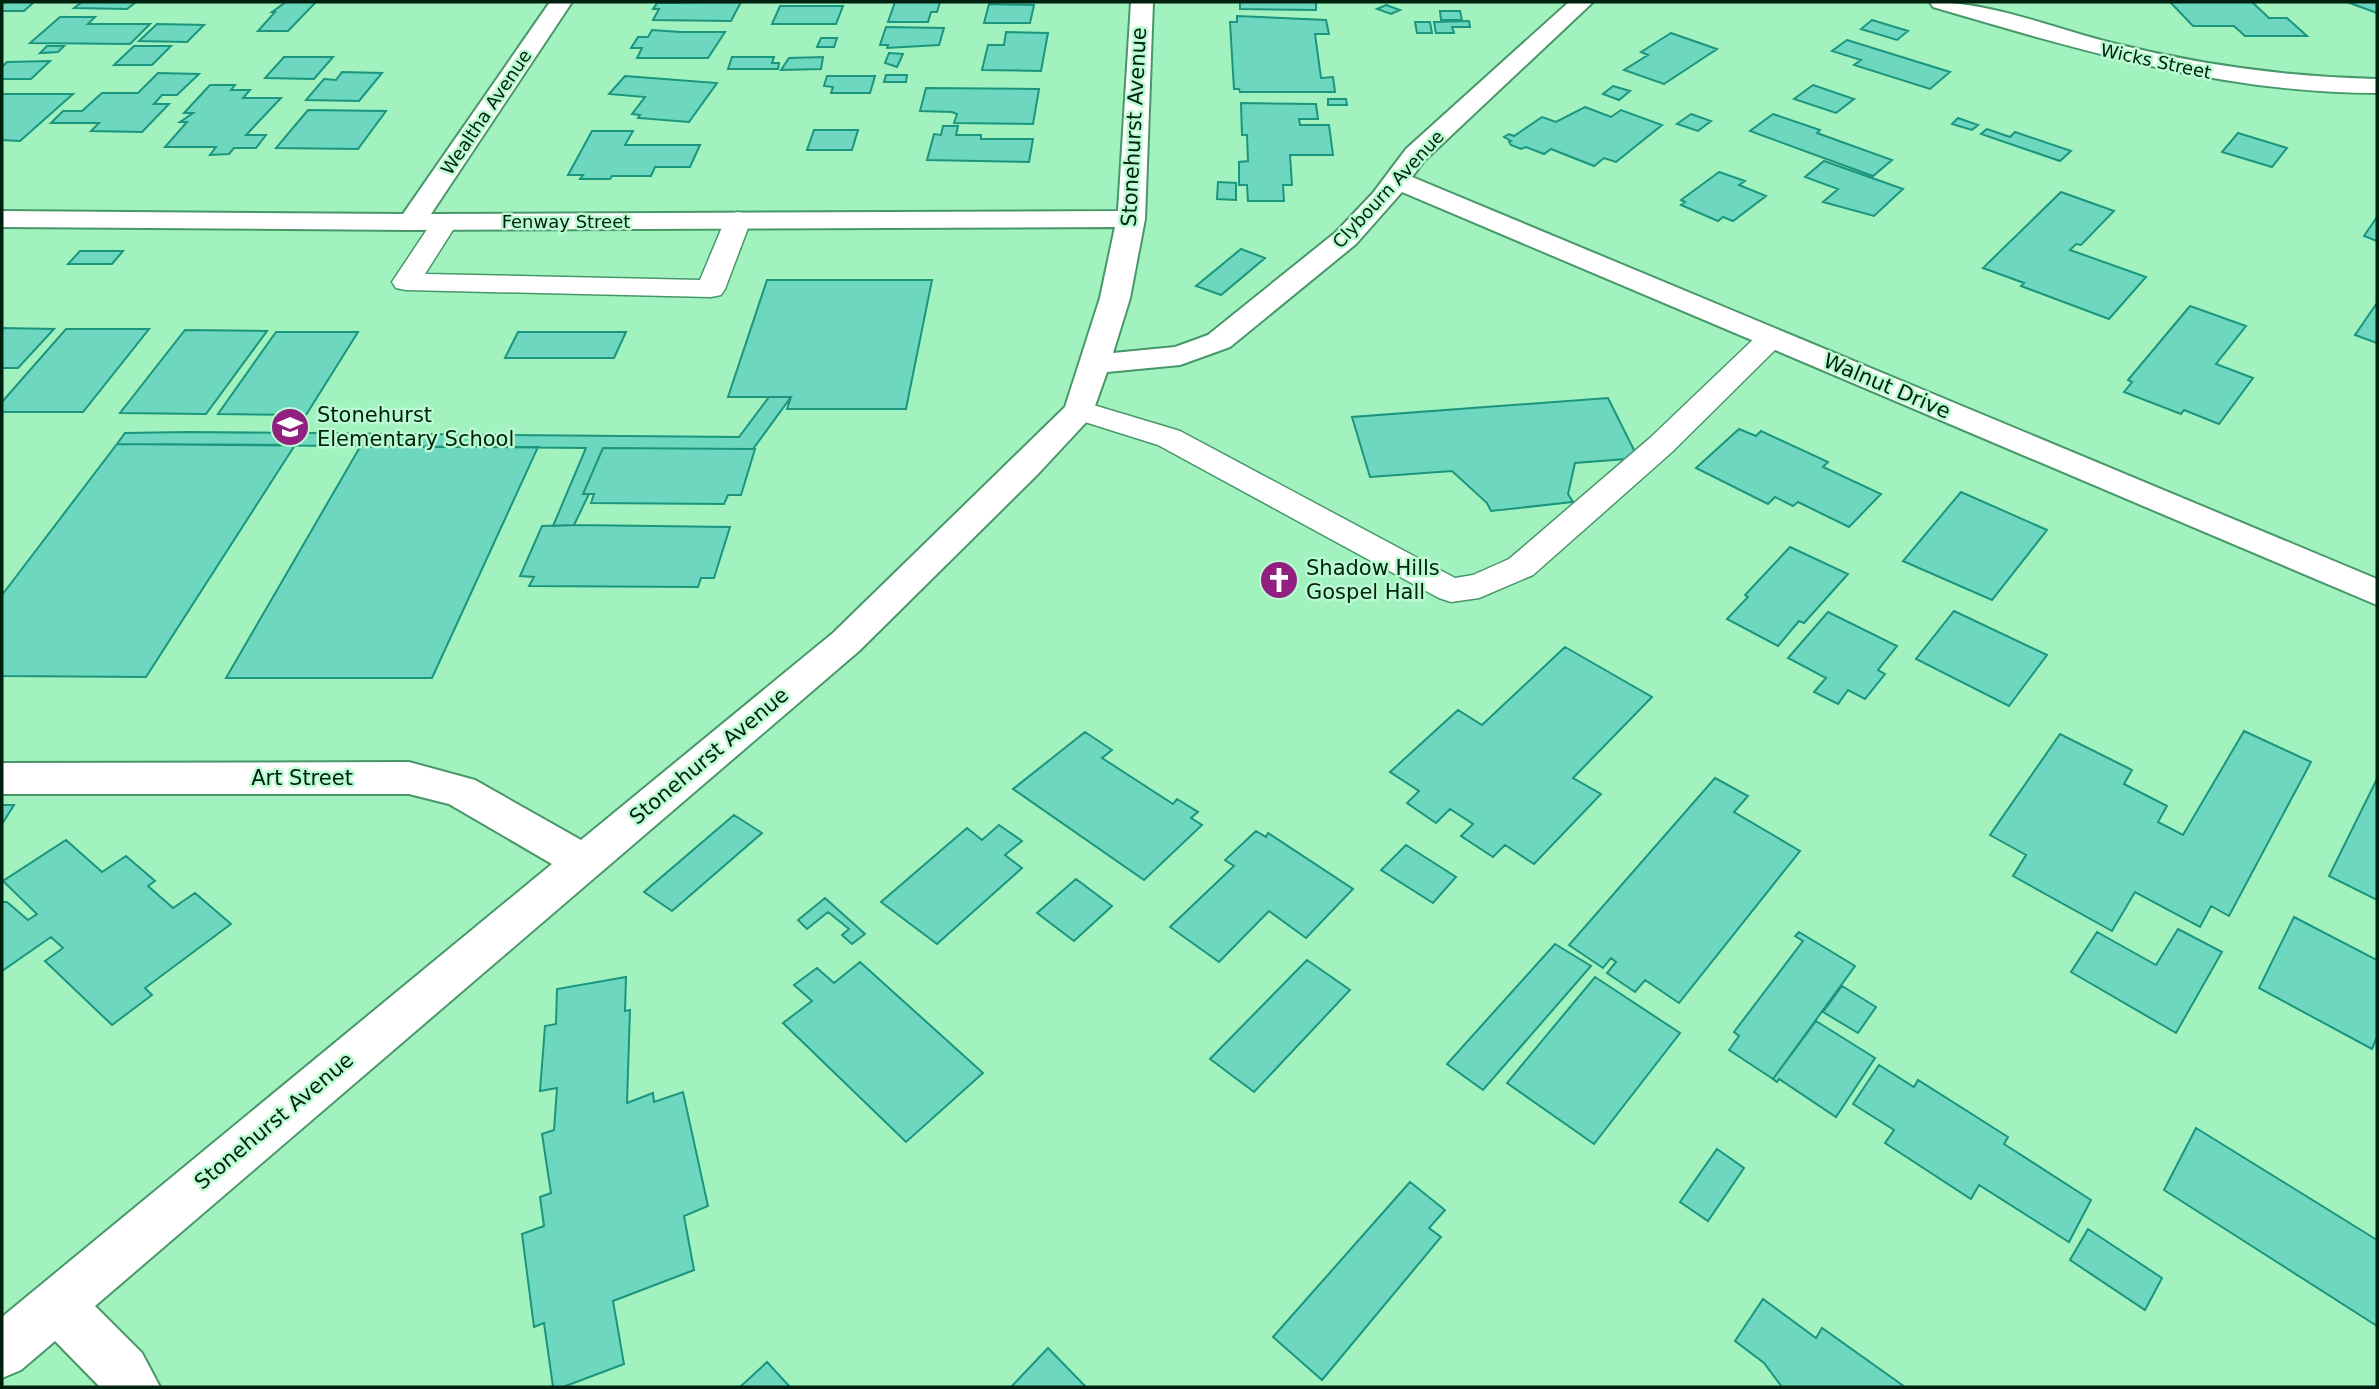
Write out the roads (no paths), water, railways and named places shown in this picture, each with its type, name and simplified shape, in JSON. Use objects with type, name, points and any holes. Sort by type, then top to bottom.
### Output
[{"type":"street","name":"Wealtha Avenue","points":[[411,222],[561,2]]},
{"type":"street","name":"Stonehurst Avenue","points":[[2,1351],[582,861],[846,642],[1026,468],[1080,410],[1115,299],[1131,219],[1142,2]]},
{"type":"street","name":"Clybourn Avenue","points":[[1096,364],[1180,356],[1219,341],[1346,238],[1415,155],[1582,2]]},
{"type":"street","name":"Wicks Street","points":[[1941,2],[2130,57],[2218,74],[2314,86],[2377,86]]},
{"type":"street","name":"Walnut Drive","points":[[1396,180],[2377,593]]},
{"type":"street","name":"Fenway Street","points":[[2,219],[411,222],[1131,219]]},
{"type":"street","name":"Art Street","points":[[2,778],[408,778],[461,791],[582,861]]},
{"type":"street","points":[[57,1305],[123,1372],[133,1387]]},
{"type":"lane","points":[[445,222],[406,282],[711,289],[738,220]]},
{"type":"lane","points":[[1080,410],[1169,438],[1451,590],[1479,586],[1521,567],[1661,444],[1771,338]]},
{"type":"place","name":"Stonehurst Elementary School","points":[[290,427]]},
{"type":"place","name":"Shadow Hills Gospel Hall","points":[[1279,580]]}]
